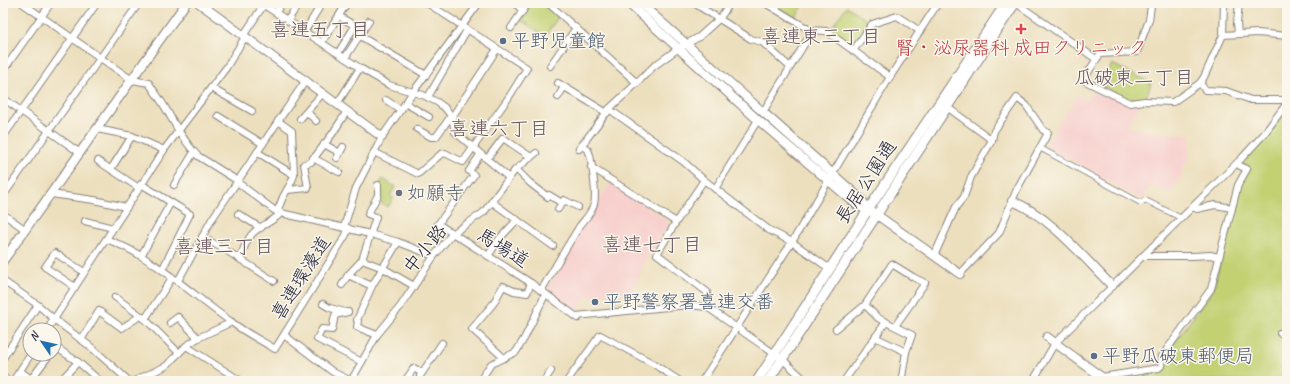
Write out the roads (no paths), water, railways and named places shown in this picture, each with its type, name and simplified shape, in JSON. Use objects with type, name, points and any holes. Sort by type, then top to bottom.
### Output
[{"type":"main road","name":"長居公園通","points":[[756,381],[779,356],[877,215],[1016,3]]},
{"type":"main road","name":"長居公園通","points":[[768,381],[779,356],[830,269],[1004,4]]},
{"type":"street","points":[[3,8],[6,3]]},
{"type":"street","points":[[22,3],[132,80],[149,83],[178,130],[194,152],[237,181],[279,213],[370,234],[398,242],[434,256]]},
{"type":"street","points":[[3,71],[51,3]]},
{"type":"street","points":[[3,137],[97,3]]},
{"type":"street","points":[[3,196],[139,3]]},
{"type":"street","points":[[3,261],[186,3]]},
{"type":"street","points":[[199,3],[382,137]]},
{"type":"street","points":[[276,12],[282,3]]},
{"type":"street","points":[[288,20],[299,3]]},
{"type":"street","points":[[304,31],[322,3]]},
{"type":"street","points":[[322,42],[347,3]]},
{"type":"street","points":[[374,152],[418,174],[444,153],[463,162],[528,68],[428,3]]},
{"type":"street","points":[[428,97],[479,3]]},
{"type":"street","points":[[515,3],[523,11]]},
{"type":"street","points":[[511,28],[528,3]]},
{"type":"street","points":[[548,3],[637,83]]},
{"type":"street","points":[[628,3],[763,112],[858,206],[877,215],[934,256],[960,274],[999,233],[1012,201],[1048,133],[1044,130],[1026,105],[1017,98],[994,131],[992,140],[971,177],[964,197],[956,207],[940,247],[934,256]]},
{"type":"street","points":[[640,3],[758,120],[830,178]]},
{"type":"street","points":[[694,3],[720,18],[751,39],[762,42],[790,66]]},
{"type":"street","points":[[484,381],[482,376],[491,364],[516,352],[525,337],[543,293],[563,252],[585,218],[592,211],[595,195],[590,154],[588,150],[581,146],[608,111],[654,66],[699,37],[720,18],[730,3]]},
{"type":"street","points":[[765,3],[810,30],[826,31],[890,77]]},
{"type":"street","points":[[702,381],[792,242],[890,77],[938,3]]},
{"type":"street","points":[[1016,3],[1096,59]]},
{"type":"street","points":[[1150,4],[1149,20],[1137,52],[1100,54],[1083,80],[1130,103],[1144,101],[1174,102],[1200,83],[1223,35],[1224,3]]},
{"type":"street","points":[[1238,34],[1237,23],[1239,3]]},
{"type":"street","points":[[52,322],[164,150],[226,68],[264,4],[360,68],[389,85],[428,97],[445,108],[451,116],[455,132],[480,155],[508,177]]},
{"type":"street","points":[[338,52],[355,26],[339,16]]},
{"type":"street","points":[[853,51],[872,24],[897,16],[920,31]]},
{"type":"street","points":[[345,58],[369,21]]},
{"type":"street","name":"喜連環濠道","points":[[354,380],[333,372],[284,335],[346,235],[346,228],[356,188],[382,137],[413,92],[465,28]]},
{"type":"street","points":[[550,66],[576,28]]},
{"type":"street","points":[[763,112],[813,30]]},
{"type":"street","points":[[1223,35],[1258,33],[1287,36]]},
{"type":"street","points":[[360,36],[426,75]]},
{"type":"street","points":[[417,129],[431,137],[436,137],[498,49]]},
{"type":"street","points":[[337,104],[360,68]]},
{"type":"street","points":[[81,340],[99,311],[122,328],[143,318],[175,280],[237,181],[306,80]]},
{"type":"street","points":[[558,83],[608,111],[684,162],[704,180],[769,230],[792,242],[830,269]]},
{"type":"street","points":[[1200,83],[1205,90],[1226,91],[1251,100],[1287,102]]},
{"type":"street","points":[[558,97],[564,87]]},
{"type":"street","points":[[211,88],[252,111]]},
{"type":"street","points":[[300,119],[323,93]]},
{"type":"street","points":[[3,98],[80,153]]},
{"type":"street","points":[[386,100],[401,110]]},
{"type":"street","points":[[1033,381],[1055,343],[1237,163],[1264,134],[1287,102]]},
{"type":"street","points":[[405,103],[429,117]]},
{"type":"street","points":[[947,107],[992,140]]},
{"type":"street","points":[[287,190],[308,188],[304,164],[311,162],[333,133],[347,111]]},
{"type":"street","points":[[307,112],[316,121]]},
{"type":"street","points":[[218,116],[263,144]]},
{"type":"street","points":[[716,189],[758,120]]},
{"type":"street","points":[[240,258],[246,243],[253,233],[276,219],[294,175],[292,131],[278,121]]},
{"type":"street","points":[[97,129],[132,136],[164,150]]},
{"type":"street","points":[[111,170],[132,136]]},
{"type":"street","name":"中小路","points":[[354,380],[377,335],[400,307],[434,256],[452,234],[484,212],[508,177],[533,155],[503,138],[487,159]]},
{"type":"street","points":[[324,144],[338,156],[343,147]]},
{"type":"street","points":[[1040,148],[1141,203],[1145,200],[1181,218]]},
{"type":"street","points":[[174,185],[194,152]]},
{"type":"street","points":[[257,152],[294,175]]},
{"type":"street","name":"馬場道","points":[[480,155],[469,172],[474,175],[438,224],[452,234],[531,283],[577,317],[688,305],[707,307]]},
{"type":"street","points":[[313,158],[339,172]]},
{"type":"street","points":[[98,161],[111,170],[171,202],[190,214],[162,270]]},
{"type":"street","points":[[1047,337],[1104,379],[1159,368],[1161,366],[1162,356],[1211,289],[1238,185],[1247,169],[1237,163]]},
{"type":"street","points":[[591,168],[676,222]]},
{"type":"street","points":[[516,169],[526,180],[560,206],[564,200],[578,207]]},
{"type":"street","points":[[704,180],[676,222],[658,254],[707,292],[707,307],[779,356],[806,381]]},
{"type":"street","points":[[342,285],[348,275],[362,260],[376,217],[368,214],[378,195],[378,185]]},
{"type":"street","points":[[51,194],[94,200],[126,207]]},
{"type":"street","points":[[1012,201],[1024,205],[1052,225],[1112,286]]},
{"type":"street","points":[[142,256],[171,202]]},
{"type":"street","points":[[492,202],[553,246]]},
{"type":"street","points":[[1193,207],[1197,209],[1215,205],[1232,208]]},
{"type":"street","points":[[3,214],[26,230]]},
{"type":"street","points":[[238,214],[261,228]]},
{"type":"street","points":[[488,256],[500,238],[518,220]]},
{"type":"street","points":[[85,221],[113,228]]},
{"type":"street","points":[[202,237],[240,258],[274,281]]},
{"type":"street","points":[[106,239],[124,245],[142,256],[232,322],[275,349],[284,335]]},
{"type":"street","points":[[377,335],[357,327],[358,314],[372,286],[398,242]]},
{"type":"street","points":[[75,287],[46,267],[55,253],[84,272]]},
{"type":"street","points":[[1143,256],[1192,256],[1210,254],[1219,257]]},
{"type":"street","points":[[362,260],[383,268],[414,286]]},
{"type":"street","points":[[836,329],[865,305],[892,264],[925,283],[895,326]]},
{"type":"street","points":[[348,275],[372,286]]},
{"type":"street","points":[[3,281],[38,305],[91,347],[129,381]]},
{"type":"street","points":[[504,358],[472,329],[493,304],[502,286],[514,291],[527,293],[531,283]]},
{"type":"street","points":[[115,296],[143,318],[179,353]]},
{"type":"street","points":[[323,304],[330,308],[358,314]]},
{"type":"street","points":[[3,358],[38,305]]},
{"type":"street","points":[[865,305],[878,318],[912,336],[906,352],[902,377],[906,381]]},
{"type":"street","points":[[348,312],[335,315],[332,330],[322,329],[317,339],[362,362]]},
{"type":"street","points":[[170,323],[178,317],[198,338]]},
{"type":"street","points":[[134,381],[166,366],[186,346],[198,338],[232,322]]},
{"type":"street","points":[[844,381],[886,322]]},
{"type":"street","points":[[567,381],[600,335],[652,363],[680,381]]},
{"type":"street","points":[[876,337],[906,352]]},
{"type":"street","points":[[405,381],[414,368],[421,374],[442,344]]},
{"type":"street","points":[[186,346],[241,381]]},
{"type":"street","points":[[62,352],[78,362],[99,381]]},
{"type":"street","points":[[13,381],[26,362]]},
{"type":"street","points":[[20,371],[32,378],[44,362]]},
{"type":"street","points":[[60,381],[78,362]]},
{"type":"street","points":[[544,381],[551,371]]},
{"type":"street","points":[[145,381],[148,375]]},
{"type":"street","points":[[3,377],[9,381]]},
{"type":"place","name":"腎・泌尿器科 成田クリニック","points":[[1021,29]]},
{"type":"place","name":"平野児童館","points":[[503,41]]},
{"type":"place","name":"如願寺","points":[[399,193]]},
{"type":"place","name":"平野警察署喜連交番","points":[[595,302]]},
{"type":"place","name":"平野瓜破東郵便局","points":[[1094,356]]},
{"type":"district","name":"喜連五丁目","points":[[320,29]]},
{"type":"district","name":"喜連東三丁目","points":[[821,36]]},
{"type":"district","name":"瓜破東二丁目","points":[[1134,77]]},
{"type":"district","name":"喜連六丁目","points":[[499,128]]},
{"type":"district","name":"喜連七丁目","points":[[652,244]]},
{"type":"district","name":"喜連三丁目","points":[[224,246]]}]
